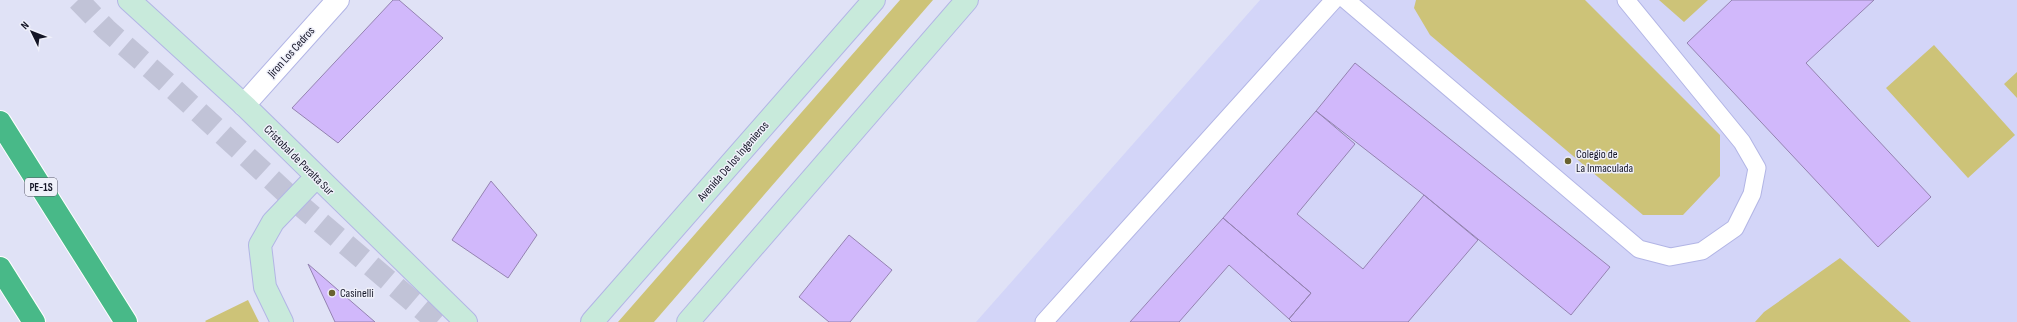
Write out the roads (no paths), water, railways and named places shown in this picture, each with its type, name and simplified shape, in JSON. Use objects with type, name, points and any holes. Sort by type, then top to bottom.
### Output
[{"type":"highway","name":"PE-1S","points":[[0,122],[126,322]]},
{"type":"highway","points":[[0,268],[7,283],[34,322]]},
{"type":"street","name":"Cristobal de Peralta Sur","points":[[129,0],[244,105],[466,322]]},
{"type":"street","name":"Jiron Los Cedros","points":[[244,105],[338,0]]},
{"type":"street","name":"Avenida De los Ingenieros","points":[[592,322],[874,0]]},
{"type":"street","points":[[688,322],[967,0]]},
{"type":"street","points":[[282,322],[265,287],[260,245],[273,222],[316,177]]},
{"type":"lane","points":[[1044,322],[1334,0]]},
{"type":"lane","points":[[1346,0],[1639,249],[1670,257],[1702,251],[1735,228],[1752,194],[1757,168],[1742,142],[1626,0]]},
{"type":"tunnel","points":[[78,0],[106,29],[165,81],[295,201],[437,322]]},
{"type":"place","name":"Colegio de La Inmaculada","points":[[1568,161]]},
{"type":"place","name":"Casinelli","points":[[332,293]]}]
